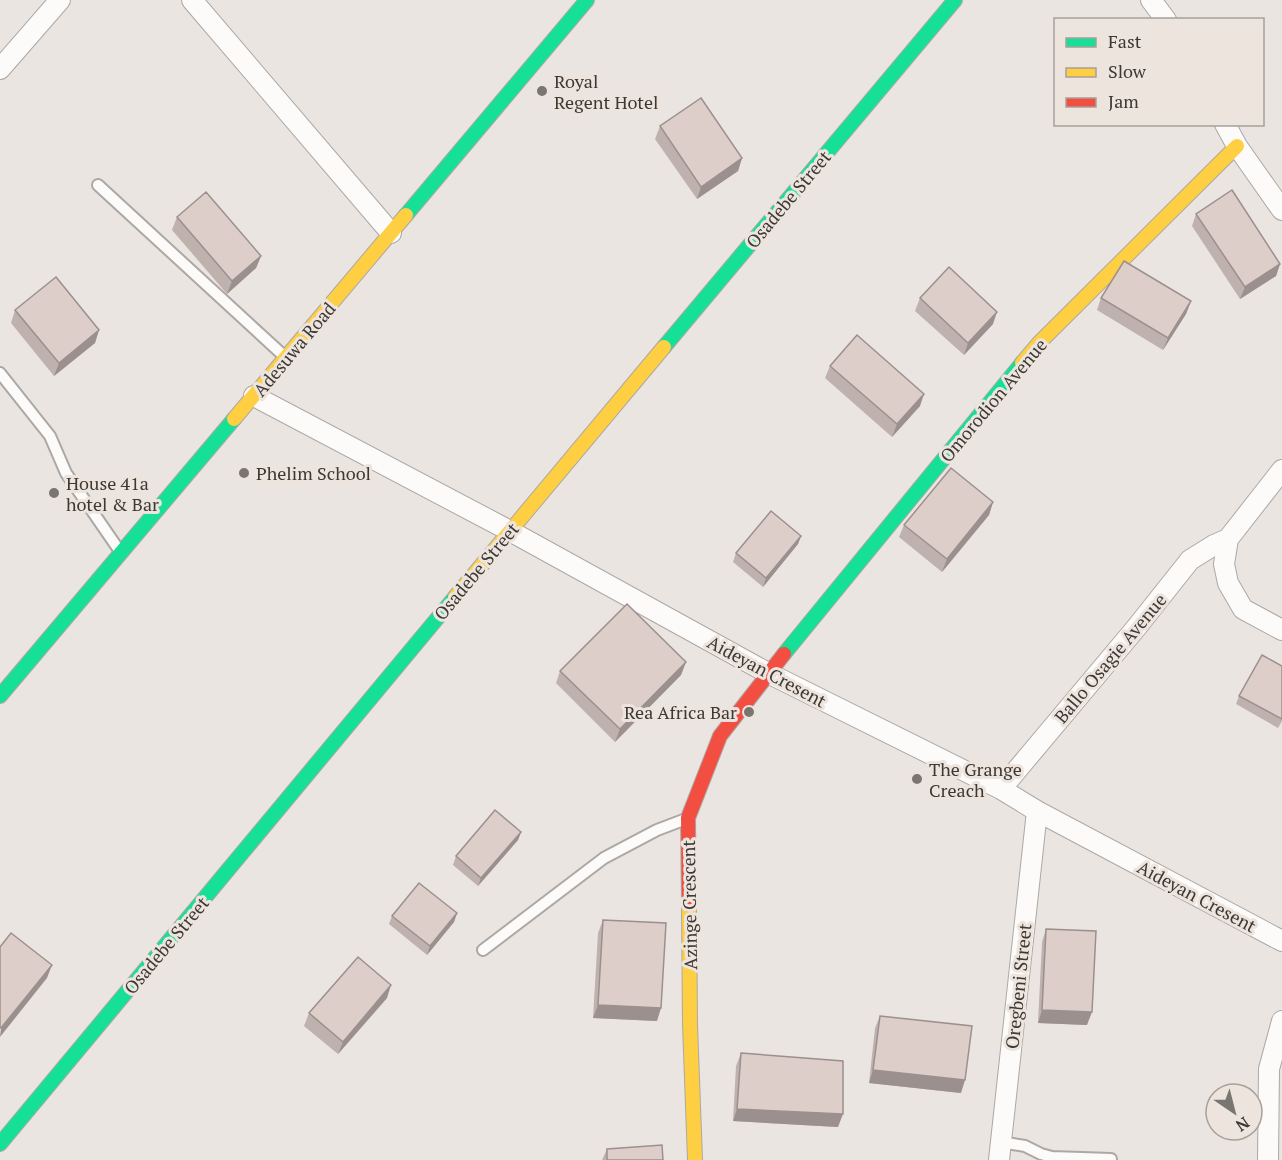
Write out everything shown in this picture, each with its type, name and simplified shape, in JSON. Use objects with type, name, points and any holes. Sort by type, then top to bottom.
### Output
[{"type":"street","points":[[0,69],[60,0]]},
{"type":"street","points":[[192,0],[391,233]]},
{"type":"street","name":"Adesuwa Road","points":[[0,696],[587,0]]},
{"type":"street","name":"Osadebe Street","points":[[0,1144],[955,0]]},
{"type":"street","points":[[1151,0],[1164,18]]},
{"type":"street","points":[[1226,126],[1237,146],[1282,210]]},
{"type":"street","name":"Omorodion Avenue","points":[[768,673],[1039,343],[1237,146]]},
{"type":"street","name":"Aideyan Cresent","points":[[255,396],[510,531],[768,673],[1001,789],[1037,811],[1282,941]]},
{"type":"street","name":"Ballo Osagie Avenue","points":[[1001,789],[1190,560],[1228,539],[1282,470]]},
{"type":"street","points":[[1228,539],[1224,564],[1228,583],[1243,609],[1282,630]]},
{"type":"street","name":"Azinge Crescent","points":[[695,1160],[690,1024],[688,818],[720,736],[768,673]]},
{"type":"street","name":"Oregbeni Street","points":[[1000,1151],[1037,811]]},
{"type":"street","points":[[1268,1160],[1269,1069],[1282,1021]]},
{"type":"lane","points":[[98,184],[286,358]]},
{"type":"lane","points":[[0,373],[50,436],[66,473],[121,553]]},
{"type":"lane","points":[[483,950],[604,858],[657,830],[688,818]]},
{"type":"lane","points":[[1000,1151],[1017,1143],[1052,1157],[1111,1160]]},
{"type":"building","points":[[701,98],[742,158],[701,187],[660,126]]},
{"type":"building","points":[[1232,190],[1280,264],[1245,287],[1196,214]]},
{"type":"building","points":[[206,192],[261,256],[232,281],[177,217]]},
{"type":"building","points":[[1124,261],[1191,301],[1168,338],[1101,298]]},
{"type":"building","points":[[949,267],[997,312],[968,343],[920,298]]},
{"type":"building","points":[[56,277],[99,330],[59,363],[15,310]]},
{"type":"building","points":[[857,335],[924,394],[897,424],[830,366]]},
{"type":"building","points":[[951,468],[993,502],[947,559],[904,525]]},
{"type":"building","points":[[771,511],[801,536],[766,578],[736,553]]},
{"type":"building","points":[[627,604],[686,662],[620,729],[560,671]]},
{"type":"building","points":[[1262,655],[1282,666],[1282,719],[1239,696]]},
{"type":"building","points":[[495,810],[521,832],[481,878],[456,856]]},
{"type":"building","points":[[419,883],[457,913],[430,946],[392,916]]},
{"type":"building","points":[[603,920],[666,923],[661,1008],[598,1005]]},
{"type":"building","points":[[1046,929],[1096,931],[1092,1012],[1042,1010]]},
{"type":"building","points":[[11,933],[52,965],[1,1028],[0,947]]},
{"type":"building","points":[[358,957],[391,985],[343,1042],[309,1013]]},
{"type":"building","points":[[880,1016],[972,1026],[965,1080],[873,1070]]},
{"type":"building","points":[[741,1053],[843,1061],[843,1114],[737,1109]]},
{"type":"building","points":[[662,1145],[663,1160],[607,1160],[607,1149]]},
{"type":"traffic: fast","points":[[406,215],[587,0]]},
{"type":"traffic: fast","points":[[664,347],[955,0]]},
{"type":"traffic: fast","points":[[784,654],[1022,363]]},
{"type":"traffic: fast","points":[[0,696],[234,419]]},
{"type":"traffic: fast","points":[[0,1144],[455,597]]},
{"type":"traffic: slow","points":[[1022,363],[1039,343],[1237,146]]},
{"type":"traffic: slow","points":[[234,419],[406,215]]},
{"type":"traffic: slow","points":[[455,597],[664,347]]},
{"type":"traffic: slow","points":[[689,905],[695,1160]]},
{"type":"traffic: jam","points":[[689,905],[688,818],[720,736],[784,654]]},
{"type":"place","name":"Royal Regent Hotel","points":[[542,91]]},
{"type":"place","name":"Phelim School","points":[[244,473]]},
{"type":"place","name":"House 41a hotel & Bar","points":[[54,493]]},
{"type":"place","name":"Rea Africa Bar","points":[[749,712]]},
{"type":"place","name":"The Grange Creach","points":[[917,779]]}]
